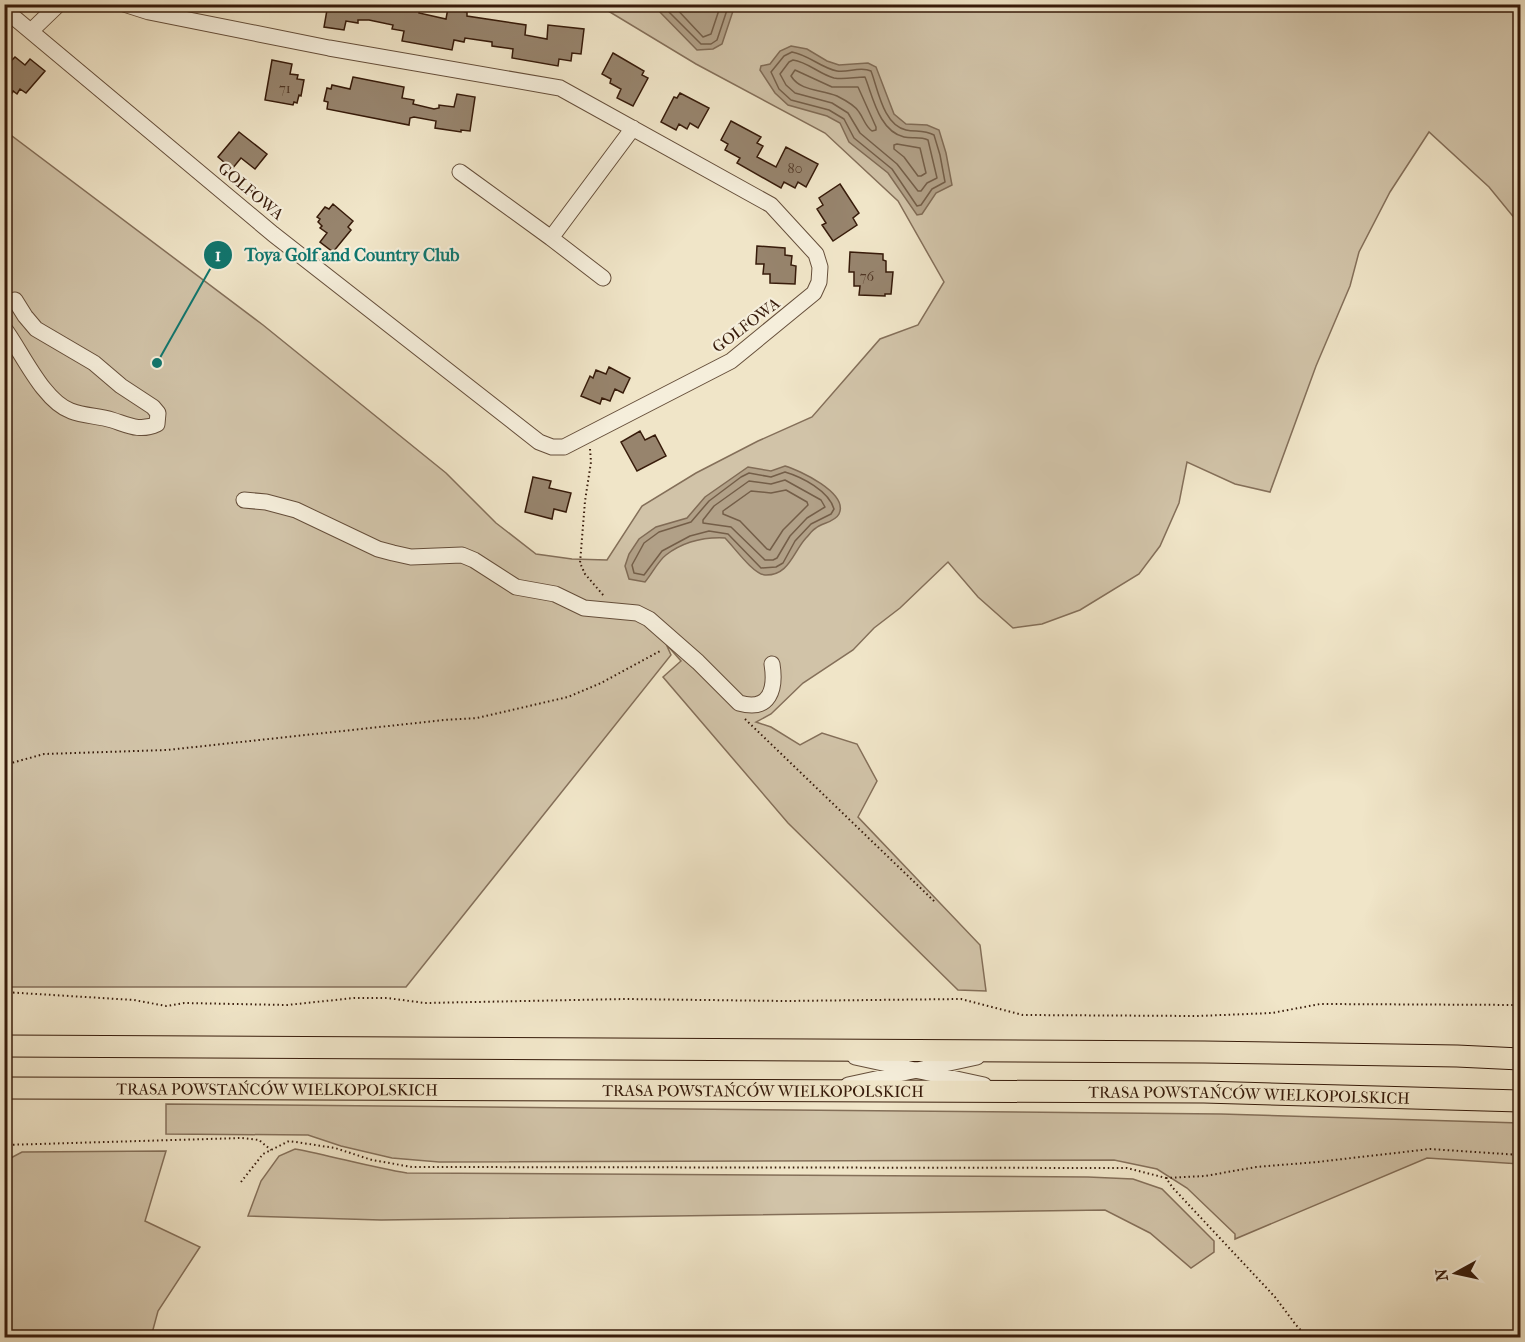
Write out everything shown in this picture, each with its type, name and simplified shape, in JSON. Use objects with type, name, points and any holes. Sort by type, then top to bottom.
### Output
[{"type":"highway","points":[[4,1046],[1010,1050],[1456,1056],[1521,1059]]},
{"type":"highway","name":"TRASA POWSTAŃCÓW WIELKOPOLSKICH","points":[[4,1088],[1227,1092],[1521,1101]]},
{"type":"lane","points":[[31,31],[59,4]]},
{"type":"lane","name":"GOLFOWA","points":[[4,9],[273,234],[539,442],[552,447],[564,447],[588,436],[731,362],[800,306],[814,293],[819,282],[820,267],[816,254],[771,205],[560,88],[329,48],[148,12],[124,4]]},
{"type":"lane","points":[[551,238],[633,128]]},
{"type":"lane","points":[[460,172],[603,278]]},
{"type":"lane","points":[[4,328],[49,395],[68,411],[106,418],[135,428],[157,424],[158,413],[153,406],[120,386],[94,363],[36,329],[15,300]]},
{"type":"lane","points":[[244,500],[266,502],[296,510],[331,528],[393,554],[411,557],[462,555],[474,560],[516,587],[555,594],[584,608],[637,613],[650,619],[699,662],[739,703],[759,704],[769,697],[774,686],[772,664]]},
{"type":"lane","points":[[820,1049],[1009,1091]]},
{"type":"lane","points":[[820,1091],[1010,1050]]},
{"type":"path","points":[[588,436],[591,462],[580,563],[585,574],[618,612]]},
{"type":"path","points":[[4,765],[44,754],[167,750],[477,718],[568,697],[601,683],[669,646]]},
{"type":"path","points":[[744,717],[935,903]]},
{"type":"path","points":[[4,992],[134,1000],[166,1006],[184,1003],[287,1005],[354,998],[387,998],[425,1003],[625,999],[785,1001],[961,999],[1023,1015],[1219,1015],[1272,1012],[1320,1004],[1521,1005]]},
{"type":"path","points":[[4,1145],[242,1138],[259,1140],[272,1150]]},
{"type":"path","points":[[241,1182],[263,1154],[289,1141],[335,1148],[372,1160],[412,1167],[1127,1168],[1166,1178],[1205,1176],[1256,1167],[1430,1149],[1521,1155]]},
{"type":"path","points":[[1166,1178],[1275,1297],[1308,1338]]},
{"type":"shaded area","points":[[592,5],[1520,5],[1520,225],[1489,187],[1429,132],[1390,192],[1359,252],[1350,286],[1316,366],[1270,492],[1235,484],[1187,462],[1179,503],[1160,546],[1139,574],[1080,610],[1042,624],[1013,628],[978,597],[948,562],[900,608],[874,628],[853,650],[803,683],[771,714],[756,722],[771,727],[800,745],[822,733],[857,744],[877,781],[858,817],[980,945],[986,991],[958,990],[788,823],[663,677],[681,661],[666,644],[671,655],[406,987],[5,987],[4,130],[263,325],[446,473],[496,523],[536,554],[572,559],[607,560],[642,506],[696,473],[758,441],[812,417],[880,339],[918,325],[944,282],[898,201],[825,133],[696,64],[600,6]]},
{"type":"shaded area","points":[[166,1104],[1221,1114],[1520,1123],[1520,1164],[1427,1158],[1235,1239],[1235,1234],[1187,1188],[1157,1169],[1114,1160],[439,1162],[392,1158],[341,1146],[308,1135],[166,1134]]},
{"type":"shaded area","points":[[295,1149],[407,1173],[1133,1179],[1162,1189],[1214,1241],[1214,1252],[1191,1268],[1150,1233],[1105,1210],[381,1220],[248,1216],[261,1181],[279,1156]]},
{"type":"shaded area","points":[[166,1151],[145,1221],[200,1247],[158,1311],[151,1337],[5,1337],[5,1161],[22,1152]]},
{"type":"water","points":[[653,5],[735,5],[722,44],[713,49],[697,50]]},
{"type":"water","points":[[791,46],[807,49],[839,65],[868,63],[876,67],[894,114],[906,124],[927,125],[939,130],[952,185],[936,193],[922,214],[917,215],[888,173],[849,142],[840,123],[827,116],[788,105],[775,93],[760,70],[761,66],[770,64],[780,51]]},
{"type":"water","points":[[785,466],[821,484],[837,498],[840,506],[837,517],[813,530],[780,572],[765,575],[760,573],[749,565],[725,538],[717,538],[694,541],[673,550],[660,561],[645,582],[629,579],[625,566],[629,554],[639,539],[656,527],[687,518],[705,497],[748,467],[771,471]]},
{"type":"building","points":[[328,4],[407,4],[420,7],[419,13],[446,19],[448,8],[467,12],[467,16],[526,25],[525,35],[547,39],[548,25],[584,29],[581,54],[572,53],[571,61],[559,59],[558,66],[512,58],[513,49],[492,46],[492,42],[465,38],[464,42],[454,40],[452,50],[402,41],[404,31],[392,29],[393,25],[369,20],[358,20],[358,23],[346,21],[344,30],[324,27]]},
{"type":"building","points":[[613,53],[644,71],[642,75],[648,78],[633,106],[617,98],[621,89],[610,83],[611,79],[602,74]]},
{"type":"building","points":[[4,56],[11,61],[15,57],[25,65],[30,59],[45,71],[26,93],[20,89],[17,94],[13,91],[12,93],[4,87]]},
{"type":"building","points":[[272,60],[292,64],[290,74],[298,75],[297,79],[304,80],[297,103],[294,102],[293,105],[265,100]]},
{"type":"building","points":[[353,77],[404,87],[402,98],[414,100],[413,104],[434,109],[439,108],[439,105],[454,107],[457,94],[475,97],[470,131],[435,128],[436,121],[414,117],[410,118],[409,125],[327,109],[328,102],[324,101],[327,88],[331,89],[332,85],[350,89]]},
{"type":"building","points":[[680,93],[709,108],[698,128],[690,123],[687,129],[679,124],[676,130],[661,122],[674,97],[677,98]]},
{"type":"building","points":[[731,121],[761,137],[757,143],[763,146],[757,157],[776,167],[786,147],[818,164],[806,187],[798,182],[795,188],[784,182],[781,188],[737,163],[740,158],[725,150],[728,144],[721,140]]},
{"type":"building","points":[[239,132],[267,154],[255,169],[241,158],[232,169],[218,157]]},
{"type":"building","points":[[840,184],[859,213],[853,218],[857,225],[833,241],[822,225],[826,223],[817,209],[823,205],[819,198]]},
{"type":"building","points":[[333,204],[353,221],[348,227],[351,230],[333,252],[320,242],[327,233],[320,228],[322,226],[317,217],[325,207],[329,209]]},
{"type":"building","points":[[757,246],[785,248],[785,255],[792,256],[791,265],[796,266],[795,284],[770,283],[770,274],[763,274],[764,264],[756,264]]},
{"type":"building","points":[[850,252],[883,254],[883,260],[886,261],[886,272],[893,272],[891,294],[885,294],[885,296],[859,295],[860,286],[854,286],[854,272],[849,272]]},
{"type":"building","points":[[609,367],[630,378],[623,393],[615,389],[610,401],[602,398],[600,404],[581,396],[590,376],[593,378],[596,370],[606,374]]},
{"type":"building","points":[[640,431],[645,440],[655,435],[666,456],[637,471],[621,442]]},
{"type":"building","points":[[533,477],[551,481],[549,488],[571,493],[566,512],[554,509],[552,519],[525,512]]},
{"type":"place","name":"Toya Golf and Country Club","points":[[157,363]]}]
